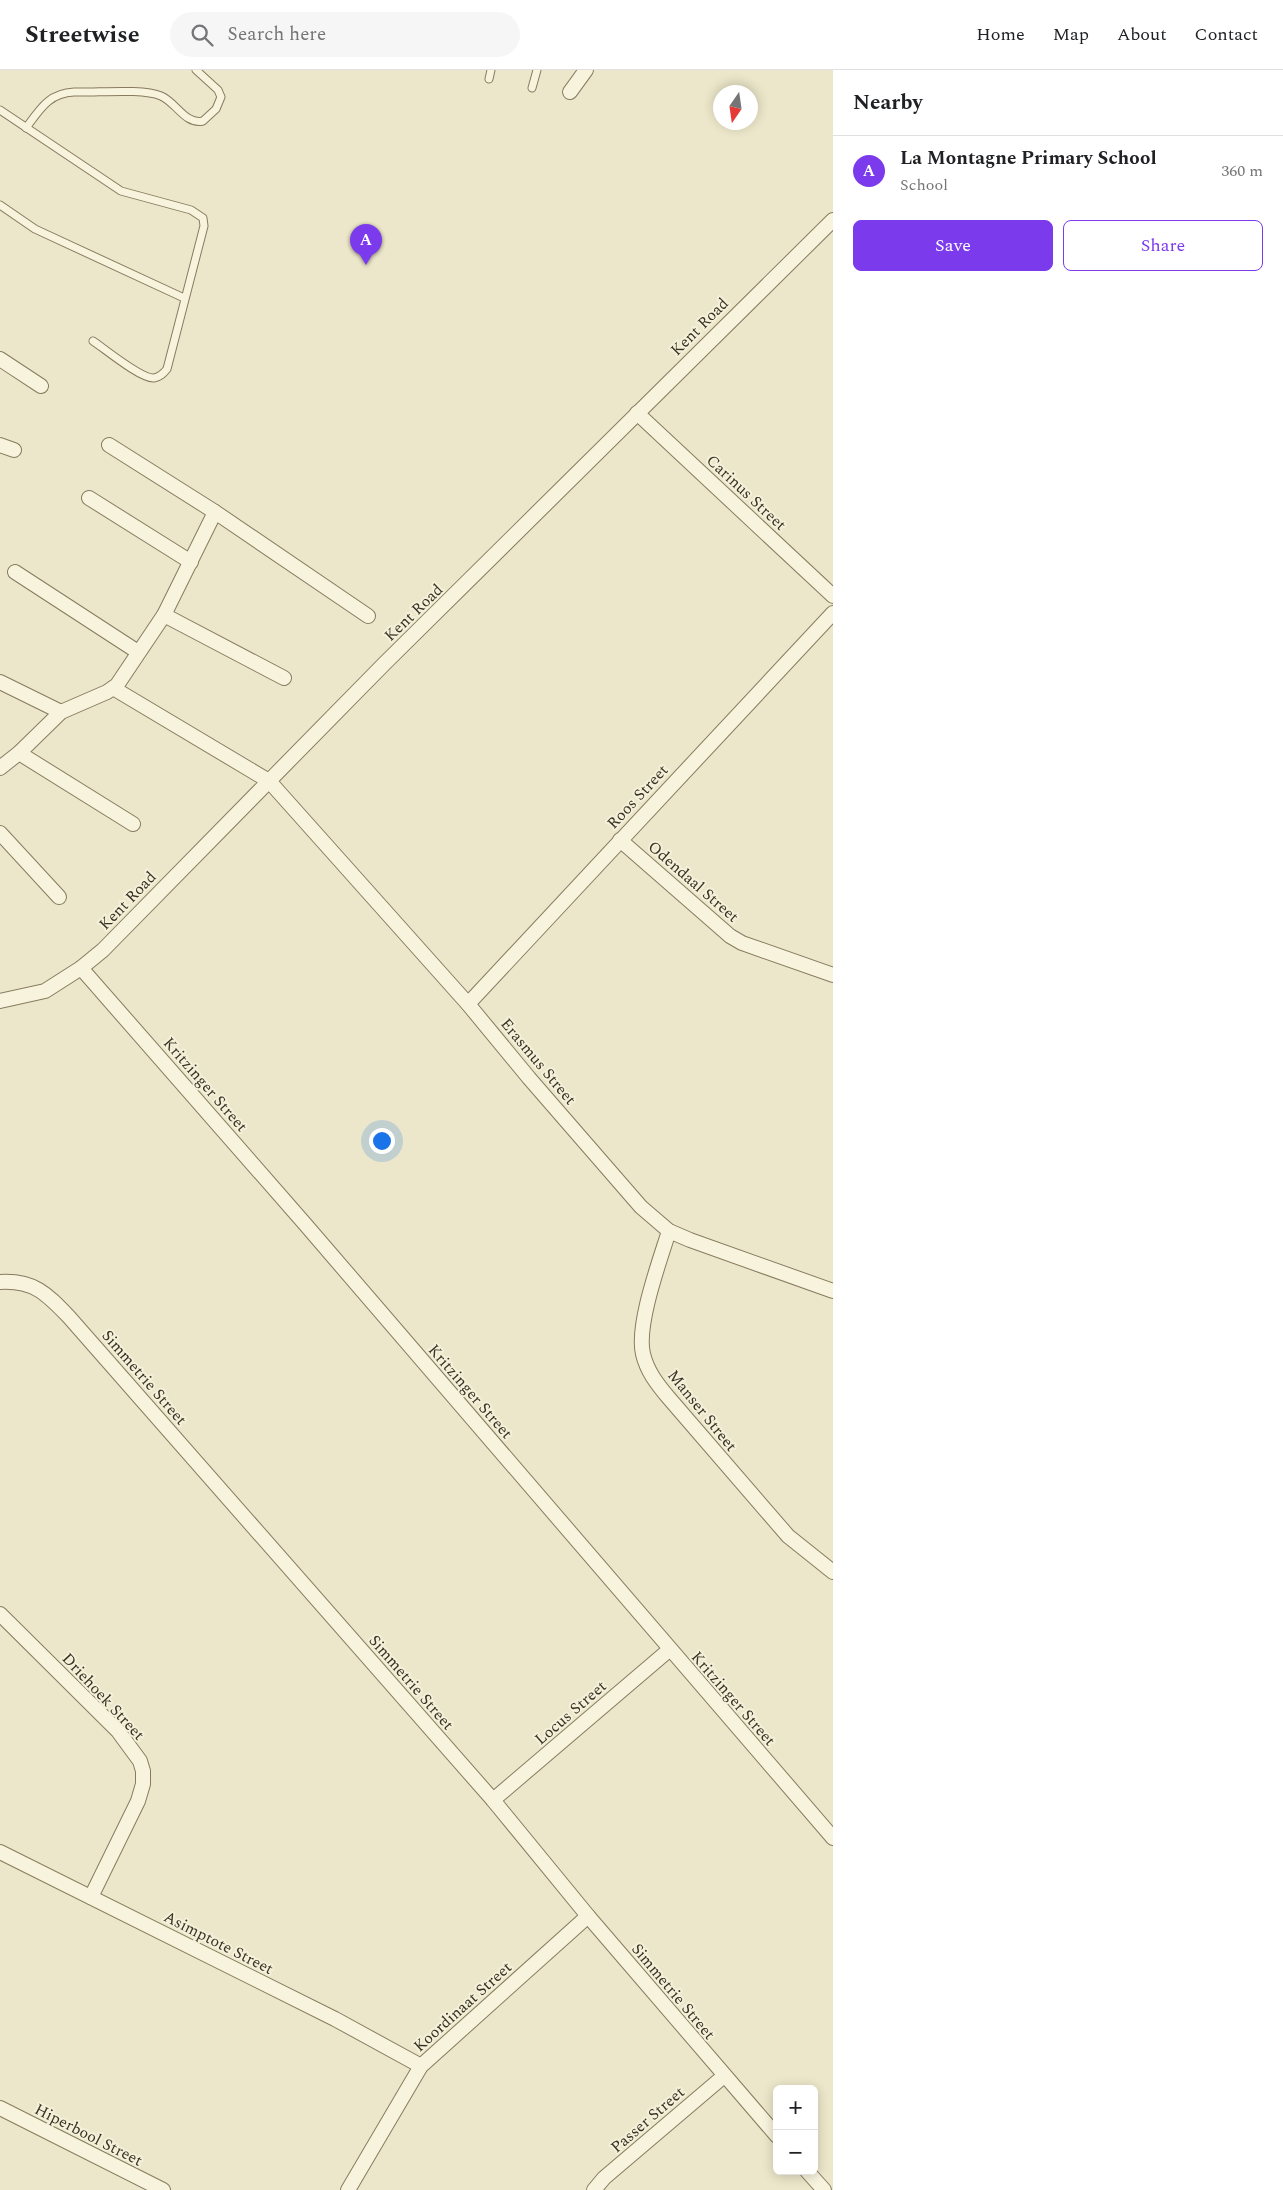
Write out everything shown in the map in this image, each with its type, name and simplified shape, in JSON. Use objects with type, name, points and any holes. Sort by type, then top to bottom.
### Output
[{"type":"street","points":[[570,92],[586,70]]},
{"type":"street","name":"Kent Road","points":[[0,1001],[44,991],[81,968],[103,950],[269,781],[833,220]]},
{"type":"street","points":[[0,359],[41,386]]},
{"type":"street","name":"Carinus Street","points":[[637,414],[833,596]]},
{"type":"street","points":[[0,445],[14,450]]},
{"type":"street","points":[[109,445],[215,512],[368,616]]},
{"type":"street","points":[[89,498],[192,562]]},
{"type":"street","points":[[0,768],[19,753],[61,712],[113,688],[164,615],[192,562],[215,512]]},
{"type":"street","points":[[14,572],[138,652]]},
{"type":"street","name":"Roos Street","points":[[468,1004],[833,613]]},
{"type":"street","points":[[164,615],[284,678]]},
{"type":"street","points":[[0,682],[61,712]]},
{"type":"street","name":"Erasmus Street","points":[[113,688],[269,781],[468,1004],[529,1078],[635,1200],[669,1230],[690,1240],[833,1291]]},
{"type":"street","points":[[19,753],[134,824]]},
{"type":"street","points":[[0,833],[59,897]]},
{"type":"street","name":"Odendaal Street","points":[[620,840],[730,936],[742,943],[833,975]]},
{"type":"street","name":"Kritzinger Street","points":[[81,968],[305,1224],[669,1650],[833,1838]]},
{"type":"street","name":"Manser Street","points":[[669,1230],[642,1336],[643,1354],[648,1368],[656,1383],[788,1536],[833,1572]]},
{"type":"street","name":"Simmetrie Street","points":[[0,1282],[12,1281],[41,1290],[69,1317],[493,1800],[588,1916],[773,2131]]},
{"type":"street","name":"Driehoek Street","points":[[0,1614],[118,1732],[140,1761],[143,1771],[143,1784],[138,1801],[91,1897]]},
{"type":"street","name":"Locus Street","points":[[493,1800],[669,1650]]},
{"type":"street","name":"Asimptote Street","points":[[0,1852],[335,2019],[421,2066]]},
{"type":"street","name":"Koordinaat Street","points":[[348,2190],[421,2066],[588,1916]]},
{"type":"street","name":"Passer Street","points":[[594,2190],[604,2178],[724,2076]]},
{"type":"street","name":"Hiperbool Street","points":[[0,2108],[163,2190]]},
{"type":"street","points":[[811,2175],[824,2190]]},
{"type":"lane","points":[[26,128],[48,100],[62,92],[156,94],[168,100],[190,120],[203,121],[216,109],[221,97],[218,90],[196,70]]},
{"type":"lane","points":[[488,79],[491,70]]},
{"type":"lane","points":[[532,88],[537,70]]},
{"type":"lane","points":[[0,110],[121,191],[191,210],[202,218],[204,226],[167,369],[160,376],[144,376],[93,341]]},
{"type":"lane","points":[[0,205],[35,229],[184,298]]},
{"type":"place","name":"La Montagne Primary School","points":[[366,265]]}]
